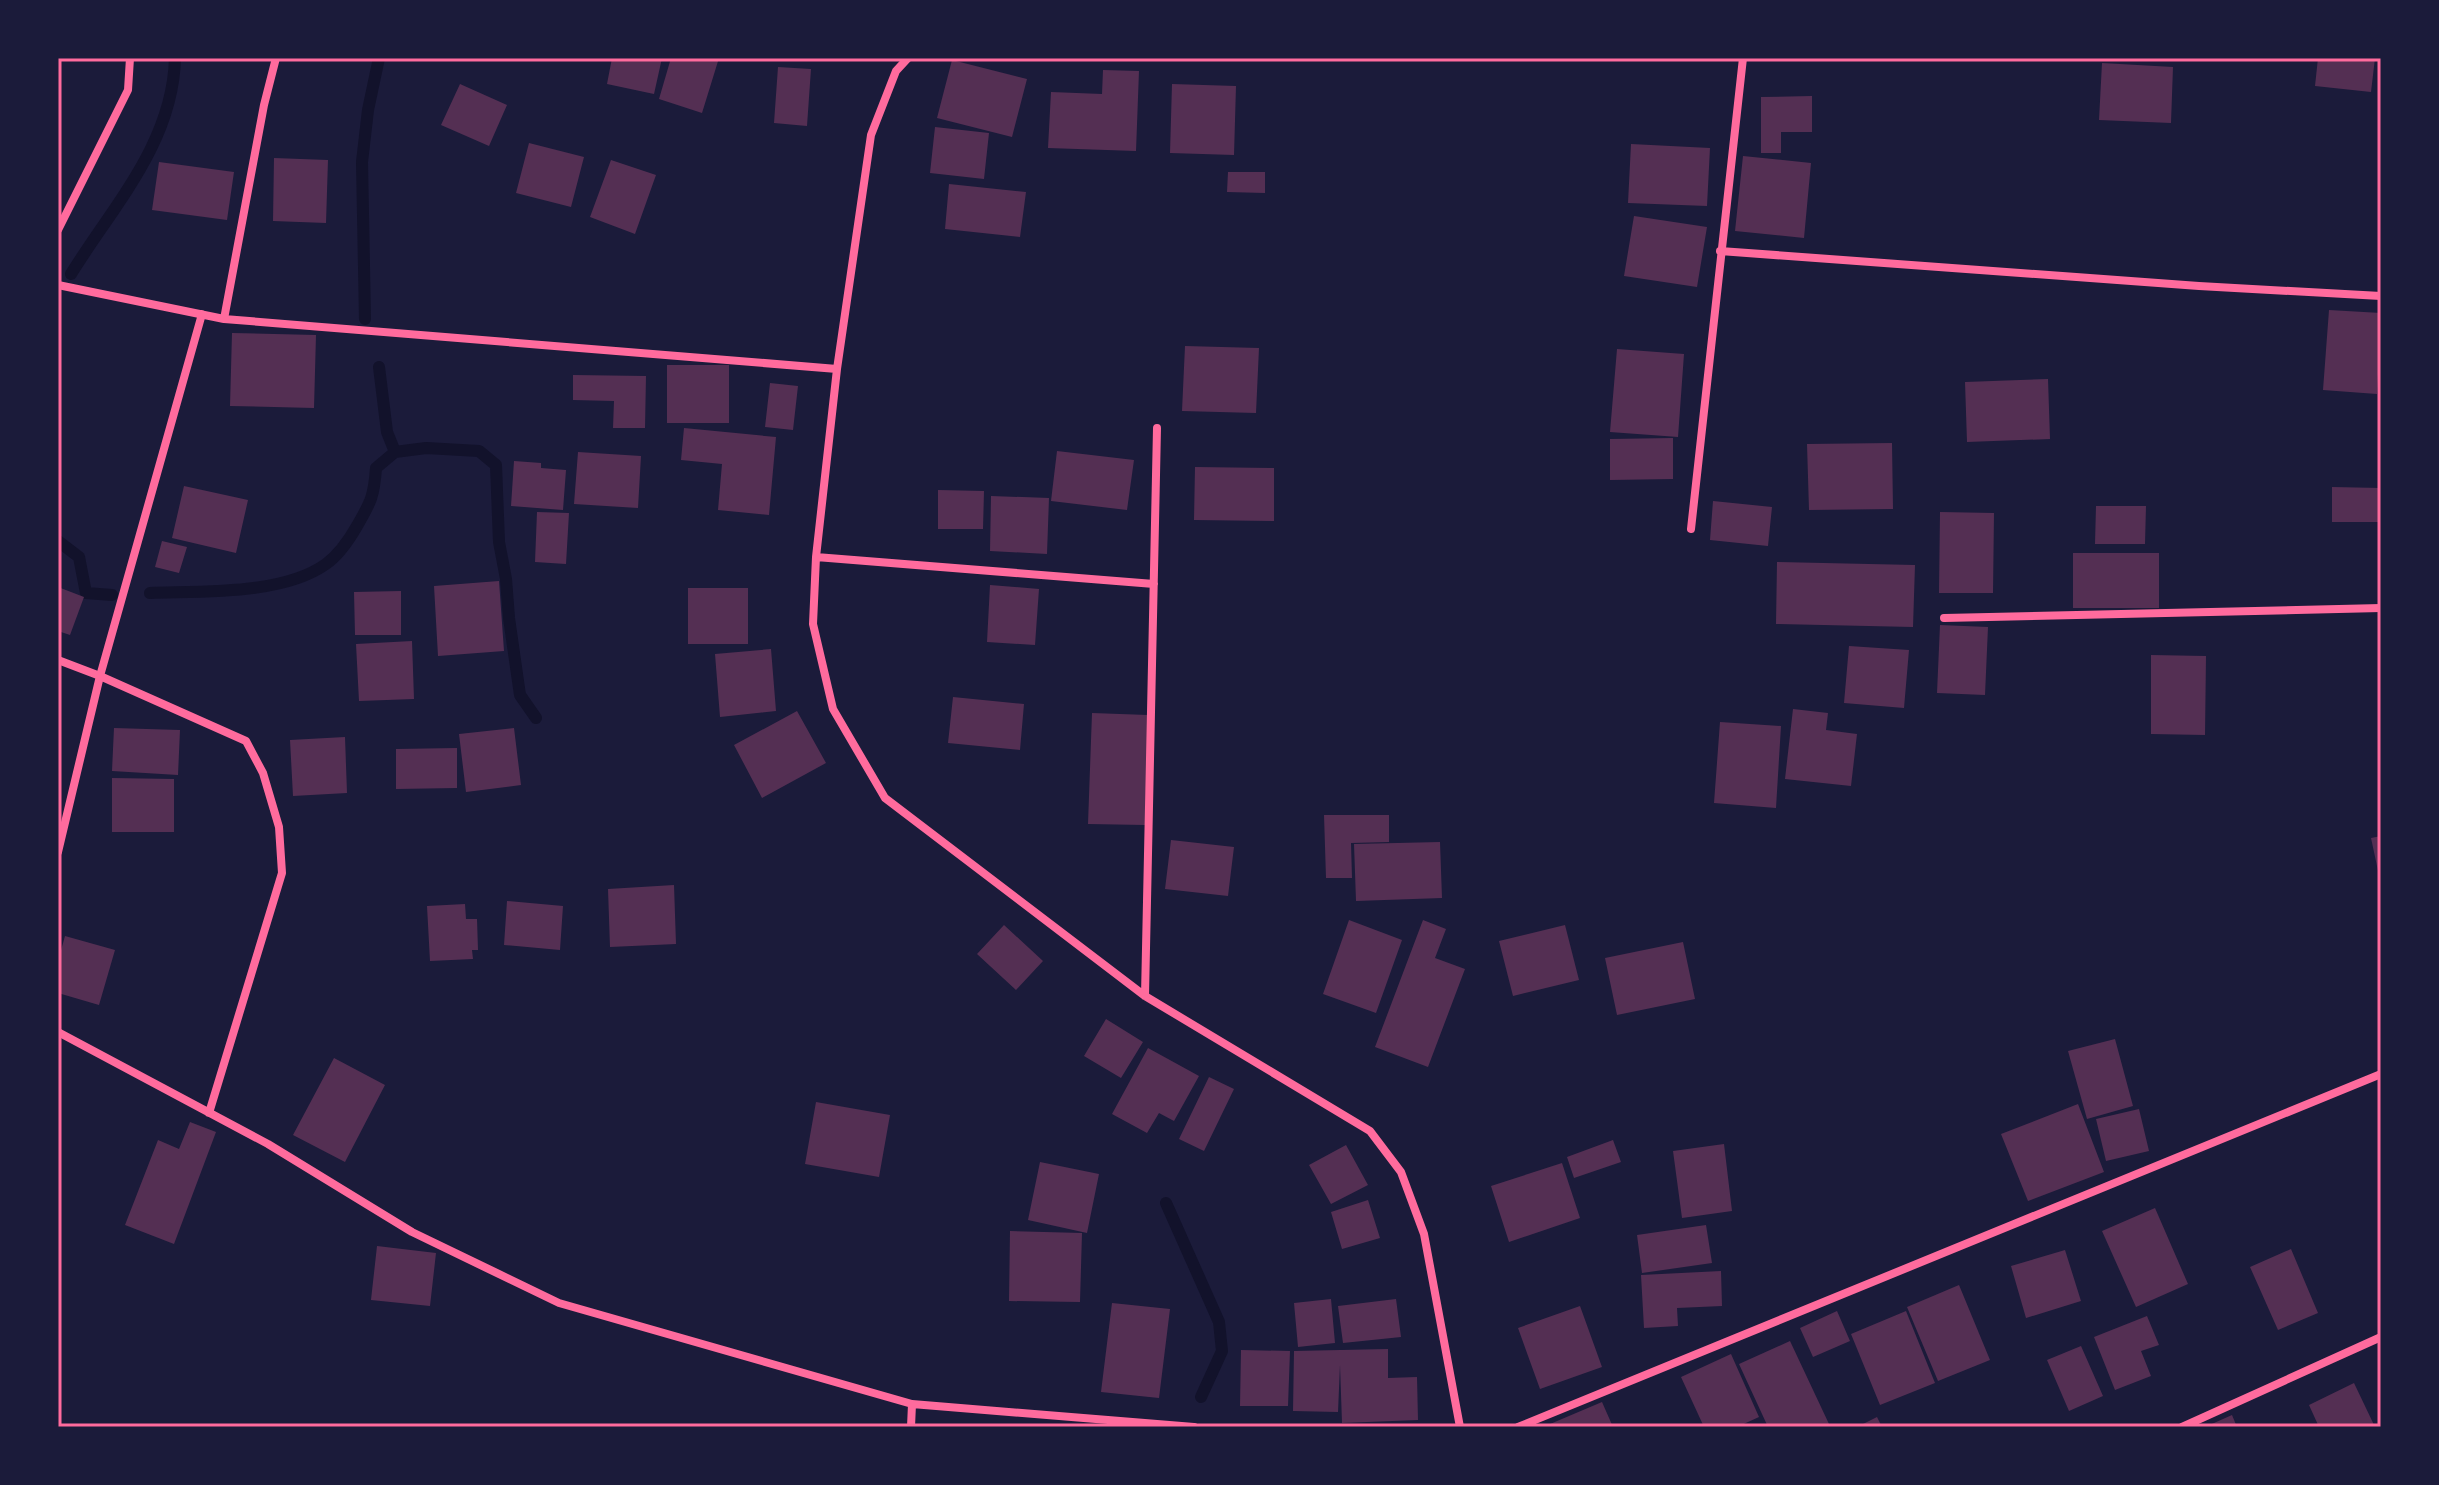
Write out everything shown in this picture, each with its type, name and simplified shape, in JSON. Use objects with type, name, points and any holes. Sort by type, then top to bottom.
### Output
[{"type":"street","points":[[58,230],[128,90],[130,58]]},
{"type":"street","points":[[224,319],[264,105],[276,58]]},
{"type":"street","points":[[908,58],[896,71],[871,135],[837,369],[816,557],[813,624],[833,709],[885,798],[1145,996],[1370,1131],[1401,1172],[1424,1234],[1460,1427]]},
{"type":"street","points":[[1691,529],[1743,58]]},
{"type":"street","points":[[1720,251],[2381,296]]},
{"type":"street","points":[[58,285],[224,319],[837,369]]},
{"type":"street","points":[[58,852],[100,676],[202,314]]},
{"type":"street","points":[[1145,996],[1157,428]]},
{"type":"street","points":[[816,557],[1154,584]]},
{"type":"street","points":[[1944,618],[2381,608]]},
{"type":"street","points":[[58,660],[246,741],[263,773],[279,827],[282,873],[209,1113]]},
{"type":"street","points":[[58,1032],[268,1144],[412,1232],[559,1303],[912,1404],[1194,1427]]},
{"type":"street","points":[[1518,1427],[2381,1074]]},
{"type":"street","points":[[2182,1427],[2381,1337]]},
{"type":"street","points":[[911,1427],[912,1404]]},
{"type":"building","points":[[612,58],[662,58],[654,94],[607,84]]},
{"type":"building","points":[[671,58],[719,58],[702,113],[659,99]]},
{"type":"building","points":[[2318,58],[2375,58],[2371,92],[2315,86]]},
{"type":"building","points":[[952,60],[1027,79],[1012,137],[937,118]]},
{"type":"building","points":[[2102,63],[2173,67],[2171,123],[2099,120]]},
{"type":"building","points":[[778,67],[811,69],[807,126],[774,123]]},
{"type":"building","points":[[1103,70],[1139,71],[1136,151],[1048,148],[1051,92],[1102,94]]},
{"type":"building","points":[[460,84],[507,105],[489,146],[441,125]]},
{"type":"building","points":[[1172,84],[1236,86],[1234,155],[1170,153]]},
{"type":"building","points":[[1812,96],[1812,132],[1781,132],[1781,153],[1761,153],[1761,97]]},
{"type":"building","points":[[935,127],[989,133],[984,179],[930,173]]},
{"type":"building","points":[[529,143],[584,157],[571,207],[516,193]]},
{"type":"building","points":[[1631,144],[1710,148],[1707,206],[1628,203]]},
{"type":"building","points":[[1743,156],[1811,163],[1804,238],[1735,231]]},
{"type":"building","points":[[274,158],[328,160],[326,223],[273,221]]},
{"type":"building","points":[[611,160],[656,175],[635,234],[590,217]]},
{"type":"building","points":[[159,162],[234,172],[227,220],[152,210]]},
{"type":"building","points":[[1228,172],[1265,172],[1265,193],[1227,192]]},
{"type":"building","points":[[949,184],[1026,192],[1020,237],[945,229]]},
{"type":"building","points":[[1634,216],[1707,227],[1697,287],[1624,276]]},
{"type":"building","points":[[2329,310],[2381,313],[2377,394],[2323,390]]},
{"type":"building","points":[[232,333],[316,335],[314,408],[230,406]]},
{"type":"building","points":[[1185,346],[1259,348],[1256,413],[1182,411]]},
{"type":"building","points":[[1617,349],[1684,354],[1678,437],[1610,432]]},
{"type":"building","points":[[667,365],[729,365],[729,423],[667,423]]},
{"type":"building","points":[[573,375],[646,376],[645,428],[613,428],[614,401],[573,400]]},
{"type":"building","points":[[2048,379],[2050,439],[1967,442],[1965,382]]},
{"type":"building","points":[[770,383],[798,386],[793,430],[765,427]]},
{"type":"building","points":[[684,428],[776,437],[769,515],[718,510],[722,464],[681,460]]},
{"type":"building","points":[[1673,438],[1673,479],[1610,480],[1610,439]]},
{"type":"building","points":[[1892,443],[1893,509],[1809,510],[1807,444]]},
{"type":"building","points":[[1057,451],[1134,460],[1127,510],[1051,501]]},
{"type":"building","points":[[578,452],[641,456],[638,508],[574,504]]},
{"type":"building","points":[[514,461],[541,463],[541,468],[566,470],[563,510],[511,506]]},
{"type":"building","points":[[1195,467],[1274,468],[1274,521],[1194,520]]},
{"type":"building","points":[[184,486],[248,500],[236,553],[172,538]]},
{"type":"building","points":[[2332,487],[2381,488],[2381,522],[2332,522]]},
{"type":"building","points":[[938,490],[984,491],[983,529],[938,529]]},
{"type":"building","points":[[991,496],[1049,498],[1047,554],[990,551]]},
{"type":"building","points":[[1713,501],[1772,507],[1768,546],[1710,540]]},
{"type":"building","points":[[2096,506],[2146,506],[2145,544],[2095,544]]},
{"type":"building","points":[[537,512],[569,513],[566,564],[535,562]]},
{"type":"building","points":[[1940,512],[1994,513],[1993,593],[1939,593]]},
{"type":"building","points":[[162,541],[187,547],[179,573],[155,567]]},
{"type":"building","points":[[2073,553],[2159,553],[2159,608],[2073,608]]},
{"type":"building","points":[[1777,562],[1915,565],[1913,627],[1776,624]]},
{"type":"building","points":[[499,581],[504,651],[438,656],[434,586]]},
{"type":"building","points":[[990,585],[1039,589],[1035,645],[987,642]]},
{"type":"building","points":[[58,587],[84,597],[70,635],[58,631]]},
{"type":"building","points":[[688,588],[748,588],[748,644],[688,644]]},
{"type":"building","points":[[401,591],[401,635],[355,635],[354,592]]},
{"type":"building","points":[[1940,625],[1988,627],[1985,695],[1937,693]]},
{"type":"building","points":[[412,641],[414,699],[359,701],[356,644]]},
{"type":"building","points":[[1849,646],[1909,650],[1904,708],[1844,703]]},
{"type":"building","points":[[771,649],[776,711],[720,717],[715,654]]},
{"type":"building","points":[[2151,655],[2206,656],[2205,735],[2151,734]]},
{"type":"building","points":[[953,697],[1024,704],[1020,750],[948,743]]},
{"type":"building","points":[[1793,709],[1828,713],[1826,730],[1857,734],[1851,786],[1785,779]]},
{"type":"building","points":[[797,711],[826,763],[762,798],[734,745]]},
{"type":"building","points":[[1092,713],[1148,715],[1145,825],[1088,824]]},
{"type":"building","points":[[1720,722],[1781,726],[1776,808],[1714,803]]},
{"type":"building","points":[[114,728],[180,730],[178,775],[112,771]]},
{"type":"building","points":[[514,728],[521,785],[466,792],[459,734]]},
{"type":"building","points":[[345,737],[347,793],[293,796],[290,740]]},
{"type":"building","points":[[457,748],[457,788],[396,789],[396,749]]},
{"type":"building","points":[[112,778],[174,779],[174,832],[112,832]]},
{"type":"building","points":[[1324,815],[1389,815],[1389,842],[1351,843],[1352,878],[1326,878]]},
{"type":"building","points":[[2381,836],[2381,879],[2380,880],[2371,838]]},
{"type":"building","points":[[1171,840],[1234,847],[1228,896],[1165,889]]},
{"type":"building","points":[[1440,842],[1442,898],[1356,901],[1354,844]]},
{"type":"building","points":[[674,885],[676,944],[610,947],[608,889]]},
{"type":"building","points":[[507,901],[563,906],[560,950],[504,945]]},
{"type":"building","points":[[465,904],[466,919],[477,919],[478,950],[472,950],[473,959],[430,961],[427,906]]},
{"type":"building","points":[[1349,920],[1402,940],[1376,1013],[1323,994]]},
{"type":"building","points":[[1423,920],[1446,929],[1435,958],[1465,969],[1428,1067],[1375,1047]]},
{"type":"building","points":[[1004,925],[1043,961],[1016,990],[977,954]]},
{"type":"building","points":[[1565,925],[1579,980],[1513,996],[1499,941]]},
{"type":"building","points":[[65,936],[115,950],[99,1005],[58,993],[58,961]]},
{"type":"building","points":[[1683,942],[1695,999],[1617,1015],[1605,958]]},
{"type":"building","points":[[1106,1019],[1143,1042],[1121,1078],[1084,1056]]},
{"type":"building","points":[[2115,1039],[2133,1106],[2087,1119],[2068,1051]]},
{"type":"building","points":[[1148,1048],[1199,1076],[1174,1121],[1159,1113],[1147,1133],[1112,1114]]},
{"type":"building","points":[[334,1058],[385,1085],[345,1162],[293,1135]]},
{"type":"building","points":[[1209,1077],[1234,1089],[1204,1151],[1179,1139]]},
{"type":"building","points":[[816,1102],[890,1115],[879,1177],[805,1164]]},
{"type":"building","points":[[2078,1104],[2104,1172],[2028,1201],[2001,1134]]},
{"type":"building","points":[[2139,1109],[2149,1151],[2106,1161],[2096,1119]]},
{"type":"building","points":[[190,1122],[216,1132],[174,1244],[125,1225],[158,1140],[179,1149]]},
{"type":"building","points":[[1613,1140],[1621,1162],[1574,1178],[1567,1157]]},
{"type":"building","points":[[1724,1144],[1732,1211],[1682,1218],[1673,1151]]},
{"type":"building","points":[[1346,1145],[1368,1185],[1331,1204],[1309,1165]]},
{"type":"building","points":[[1040,1162],[1099,1174],[1087,1233],[1028,1220]]},
{"type":"building","points":[[1562,1163],[1580,1218],[1509,1242],[1491,1186]]},
{"type":"building","points":[[1368,1200],[1380,1238],[1342,1249],[1331,1212]]},
{"type":"building","points":[[2155,1208],[2188,1284],[2136,1307],[2102,1231]]},
{"type":"building","points":[[1706,1225],[1712,1263],[1642,1273],[1637,1235]]},
{"type":"building","points":[[1010,1231],[1082,1233],[1080,1302],[1009,1301]]},
{"type":"building","points":[[377,1246],[436,1253],[430,1306],[371,1300]]},
{"type":"building","points":[[2291,1249],[2318,1313],[2278,1330],[2250,1267]]},
{"type":"building","points":[[2065,1250],[2081,1301],[2026,1318],[2011,1266]]},
{"type":"building","points":[[1721,1271],[1722,1306],[1677,1308],[1678,1326],[1644,1328],[1641,1275]]},
{"type":"building","points":[[1959,1285],[1990,1360],[1938,1381],[1907,1307]]},
{"type":"building","points":[[1331,1299],[1335,1343],[1298,1347],[1294,1303]]},
{"type":"building","points":[[1396,1299],[1401,1337],[1343,1343],[1338,1306]]},
{"type":"building","points":[[1112,1303],[1170,1309],[1159,1398],[1101,1392]]},
{"type":"building","points":[[1580,1306],[1602,1367],[1540,1389],[1518,1328]]},
{"type":"building","points":[[1837,1311],[1850,1341],[1813,1357],[1800,1328]]},
{"type":"building","points":[[1906,1311],[1935,1383],[1880,1405],[1851,1334]]},
{"type":"building","points":[[2147,1316],[2159,1345],[2141,1351],[2151,1376],[2115,1390],[2094,1337]]},
{"type":"building","points":[[1790,1341],[1829,1424],[1823,1427],[1768,1427],[1739,1364]]},
{"type":"building","points":[[2081,1346],[2103,1396],[2069,1411],[2047,1360]]},
{"type":"building","points":[[1388,1349],[1388,1378],[1417,1377],[1418,1420],[1342,1423],[1340,1365],[1338,1412],[1293,1411],[1294,1351]]},
{"type":"building","points":[[1241,1350],[1290,1351],[1288,1406],[1240,1406]]},
{"type":"building","points":[[1731,1354],[1759,1417],[1737,1427],[1704,1427],[1681,1377]]},
{"type":"building","points":[[2354,1383],[2375,1427],[2319,1427],[2309,1405]]},
{"type":"building","points":[[1602,1402],[1613,1427],[1543,1427]]},
{"type":"building","points":[[2232,1415],[2237,1427],[2205,1427]]},
{"type":"building","points":[[1877,1417],[1882,1427],[1857,1427]]},
{"type":"waterway","points":[[71,274],[122,198],[152,146],[172,89],[175,58]]},
{"type":"waterway","points":[[365,319],[362,162],[368,110],[379,58]]},
{"type":"waterway","points":[[379,367],[387,432],[395,452],[426,448],[479,451],[496,465],[499,542],[520,695],[536,718]]},
{"type":"waterway","points":[[150,593],[265,586],[308,574],[326,564],[344,546],[366,511],[373,492],[376,468],[395,452]]},
{"type":"waterway","points":[[58,541],[79,557],[86,593],[112,595]]},
{"type":"waterway","points":[[1166,1203],[1219,1322],[1222,1351],[1201,1397]]}]
